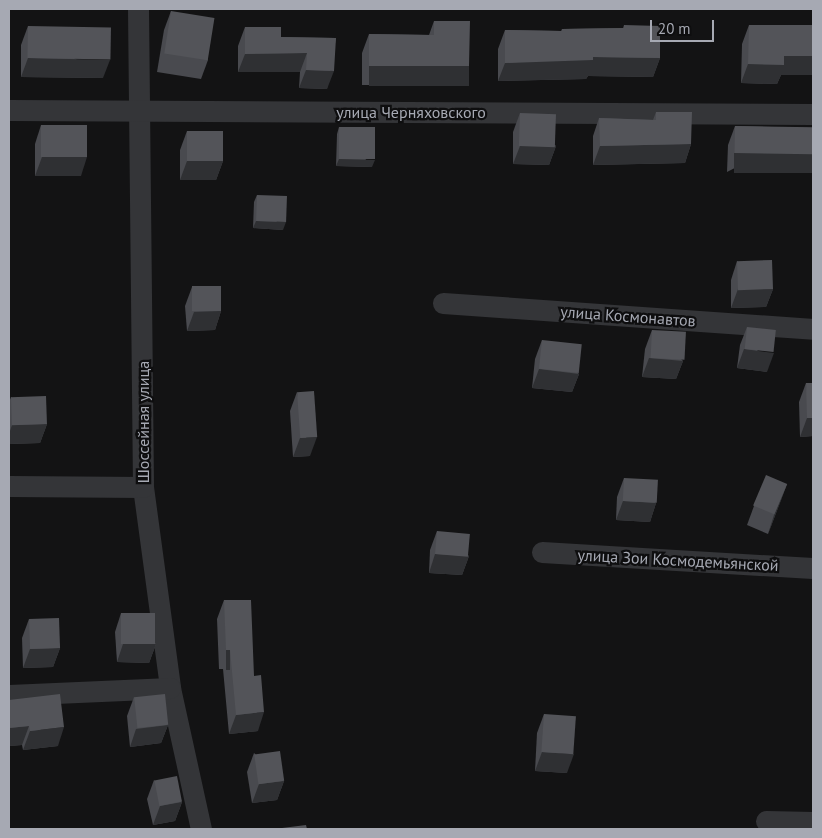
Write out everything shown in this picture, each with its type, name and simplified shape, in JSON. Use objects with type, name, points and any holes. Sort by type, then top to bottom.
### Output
[{"type":"street","name":"Шоссейная улица","points":[[138,9],[142,110],[143,487],[170,688],[201,829]]},
{"type":"street","name":"улица Черняховского","points":[[9,110],[813,114]]},
{"type":"street","name":"улица Космонавтов","points":[[444,304],[813,329]]},
{"type":"street","points":[[9,486],[143,487]]},
{"type":"street","name":"улица Зои Космодемьянской","points":[[542,552],[813,568]]},
{"type":"street","points":[[9,695],[170,688]]},
{"type":"street","points":[[766,821],[813,822]]},
{"type":"building","points":[[171,11],[214,18],[208,60],[164,53]]},
{"type":"building","points":[[434,21],[470,21],[469,66],[369,66],[369,34],[434,35]]},
{"type":"building","points":[[624,25],[660,26],[660,58],[593,57],[593,60],[505,63],[505,30],[562,31],[562,29],[624,28]]},
{"type":"building","points":[[749,25],[813,25],[813,56],[784,56],[784,65],[748,64]]},
{"type":"building","points":[[28,26],[111,27],[110,59],[27,58]]},
{"type":"building","points":[[245,27],[281,27],[281,37],[336,38],[334,71],[306,70],[307,53],[245,54]]},
{"type":"building","points":[[656,112],[692,112],[691,144],[600,146],[599,118],[656,120]]},
{"type":"building","points":[[520,113],[556,114],[555,147],[519,146]]},
{"type":"building","points":[[41,125],[87,125],[87,157],[41,157]]},
{"type":"building","points":[[735,126],[813,127],[813,154],[735,153]]},
{"type":"building","points":[[339,127],[375,127],[375,159],[339,159]]},
{"type":"building","points":[[187,131],[223,131],[223,161],[187,161]]},
{"type":"building","points":[[257,195],[287,196],[286,222],[256,221]]},
{"type":"building","points":[[772,260],[773,289],[738,290],[737,261]]},
{"type":"building","points":[[192,286],[221,286],[221,311],[192,311]]},
{"type":"building","points":[[747,327],[776,330],[774,352],[745,349]]},
{"type":"building","points":[[652,330],[686,332],[684,360],[651,358]]},
{"type":"building","points":[[542,340],[582,344],[579,373],[539,369]]},
{"type":"building","points":[[806,383],[813,383],[813,418],[807,418]]},
{"type":"building","points":[[314,391],[317,437],[300,438],[297,392]]},
{"type":"building","points":[[46,396],[47,424],[12,425],[11,397]]},
{"type":"building","points":[[766,475],[787,484],[774,514],[753,505]]},
{"type":"building","points":[[624,478],[658,480],[657,503],[623,501]]},
{"type":"building","points":[[437,531],[470,534],[468,557],[435,554]]},
{"type":"building","points":[[224,600],[251,600],[254,676],[261,675],[264,712],[236,715],[230,650],[226,650]]},
{"type":"building","points":[[121,613],[155,613],[155,644],[121,644]]},
{"type":"building","points":[[59,618],[60,648],[30,649],[29,619]]},
{"type":"building","points":[[60,694],[64,727],[30,731],[29,726],[9,728],[9,700]]},
{"type":"building","points":[[165,694],[168,725],[137,728],[134,697]]},
{"type":"building","points":[[544,714],[576,716],[573,754],[541,752]]},
{"type":"building","points":[[280,751],[284,781],[258,784],[254,755]]},
{"type":"building","points":[[177,776],[182,802],[159,806],[154,780]]},
{"type":"building","points":[[306,825],[307,829],[274,829]]}]
